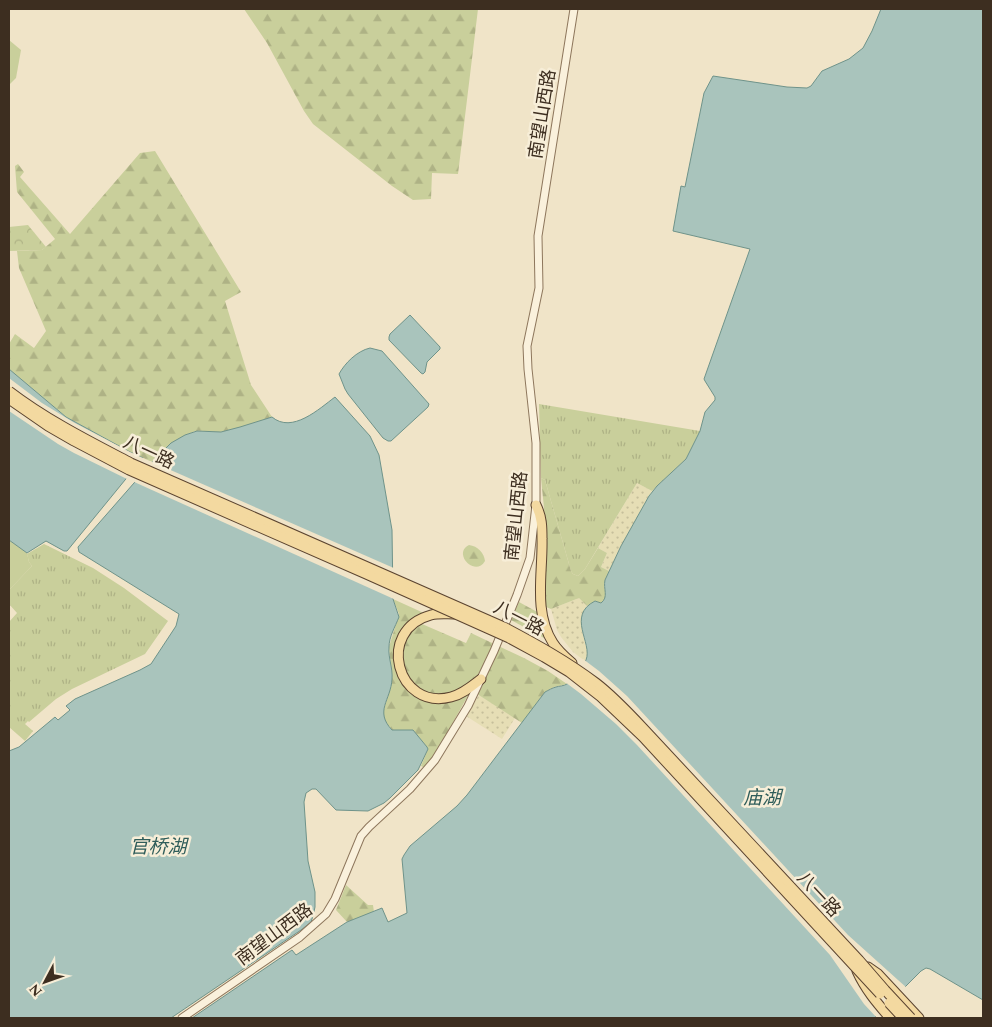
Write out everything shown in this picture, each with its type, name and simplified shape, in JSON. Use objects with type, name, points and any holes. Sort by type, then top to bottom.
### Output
[{"type":"main road","name":"八一路","points":[[9,391],[67,429],[131,463],[504,627],[581,672],[609,694],[643,728],[857,963],[902,1018]]},
{"type":"main road","name":"八一路","points":[[9,399],[48,426],[129,470],[509,638],[551,661],[607,703],[644,737],[911,1018]]},
{"type":"main road","points":[[536,505],[542,521],[542,613],[551,639],[560,652],[581,672]]},
{"type":"main road","points":[[454,614],[438,614],[420,620],[408,629],[400,641],[398,655],[401,670],[408,684],[416,692],[437,698],[450,697],[464,692],[481,679]]},
{"type":"main road","points":[[857,963],[863,984],[890,1018]]},
{"type":"main road","points":[[857,963],[878,974],[919,1018]]},
{"type":"street","name":"南望山西路","points":[[182,1018],[300,938],[326,914],[335,899],[361,836],[410,789],[435,760],[468,706],[504,626],[528,565],[536,505],[536,443],[527,346],[539,288],[538,236],[574,9]]},
{"type":"shaded area","points":[[637,483],[652,491],[609,571],[601,567],[607,553],[598,548]]},
{"type":"shaded area","points":[[579,598],[587,606],[582,623],[582,631],[588,654],[585,661],[573,652],[561,637],[551,609]]},
{"type":"shaded area","points":[[479,695],[515,718],[502,739],[466,716]]},
{"type":"green space","points":[[244,9],[478,9],[458,174],[432,173],[431,199],[413,200],[392,186],[313,124],[267,43]]},
{"type":"green space","points":[[9,40],[21,50],[16,78],[9,85]]},
{"type":"green space","points":[[155,151],[241,292],[225,301],[251,385],[272,417],[227,431],[193,432],[176,441],[152,462],[66,417],[9,369],[9,344],[15,334],[34,348],[46,331],[19,268],[17,251],[42,250],[55,239],[17,192],[15,166],[18,164],[24,172],[20,177],[70,234],[140,153]]},
{"type":"green space","points":[[28,225],[46,247],[42,250],[9,251],[9,227]]},
{"type":"green space","points":[[539,404],[700,431],[686,459],[652,491],[637,483],[585,569],[578,576],[571,571],[545,480],[541,478]]},
{"type":"green space","points":[[541,478],[545,480],[573,574],[578,576],[585,569],[598,548],[607,553],[601,567],[609,571],[604,584],[606,597],[602,603],[595,601],[587,606],[579,598],[551,609],[546,607],[544,508]]},
{"type":"green space","points":[[9,540],[27,553],[32,566],[9,590]]},
{"type":"green space","points":[[44,544],[93,568],[124,588],[168,621],[145,654],[72,689],[28,721],[25,724],[33,731],[25,741],[9,727],[9,622],[17,613],[9,604],[9,590],[32,566],[27,554]]},
{"type":"green space","points":[[469,545],[478,548],[482,553],[485,561],[481,566],[471,566],[464,558],[464,549]]},
{"type":"green space","points":[[393,599],[426,614],[422,624],[466,643],[471,633],[524,658],[567,684],[554,687],[545,692],[522,723],[471,690],[436,753],[425,768],[421,766],[428,749],[413,730],[392,730],[384,720],[383,713],[392,679],[389,647],[399,614]]},
{"type":"green space","points":[[519,602],[539,613],[546,637],[544,638],[511,620]]},
{"type":"green space","points":[[346,885],[368,905],[373,905],[374,912],[347,922],[336,910]]},
{"type":"water","name":"庙湖","points":[[881,9],[983,9],[983,1000],[926,968],[874,1018],[192,1018],[292,950],[296,955],[347,922],[382,908],[388,922],[407,913],[402,859],[410,846],[457,806],[467,795],[545,692],[567,684],[582,666],[586,660],[587,653],[582,630],[582,614],[595,601],[601,603],[605,598],[605,580],[621,546],[649,496],[686,459],[700,431],[705,412],[715,400],[704,379],[750,249],[673,231],[681,186],[685,187],[704,93],[713,76],[787,87],[807,88],[811,86],[822,71],[849,59],[863,48]]},
{"type":"water","points":[[410,315],[440,347],[427,362],[423,374],[389,340],[390,334]]},
{"type":"water","points":[[370,348],[382,351],[429,404],[391,441],[383,438],[348,394],[339,374],[352,358]]},
{"type":"water","points":[[9,369],[66,417],[143,458],[67,551],[46,541],[27,553],[9,540]]},
{"type":"water","name":"官桥湖","points":[[335,397],[370,436],[379,455],[392,530],[393,599],[399,617],[389,643],[392,679],[384,717],[392,730],[413,730],[427,747],[428,749],[418,770],[384,803],[368,811],[336,810],[316,789],[306,793],[304,802],[308,861],[315,892],[315,907],[311,922],[171,1018],[9,1018],[9,751],[19,747],[55,717],[58,720],[70,710],[66,706],[75,699],[151,664],[176,626],[179,614],[79,552],[78,547],[171,443],[197,431],[221,432],[272,417],[280,422],[297,421],[313,413]]},
{"type":"pier","points":[[9,378],[42,403],[73,422],[145,459],[129,480],[58,444],[9,411]]},
{"type":"pier","points":[[150,461],[396,569],[396,600],[132,481]]},
{"type":"pier","points":[[583,659],[627,696],[848,935],[907,988],[877,1018],[864,1004],[830,955],[637,745],[616,724],[565,682]]}]
